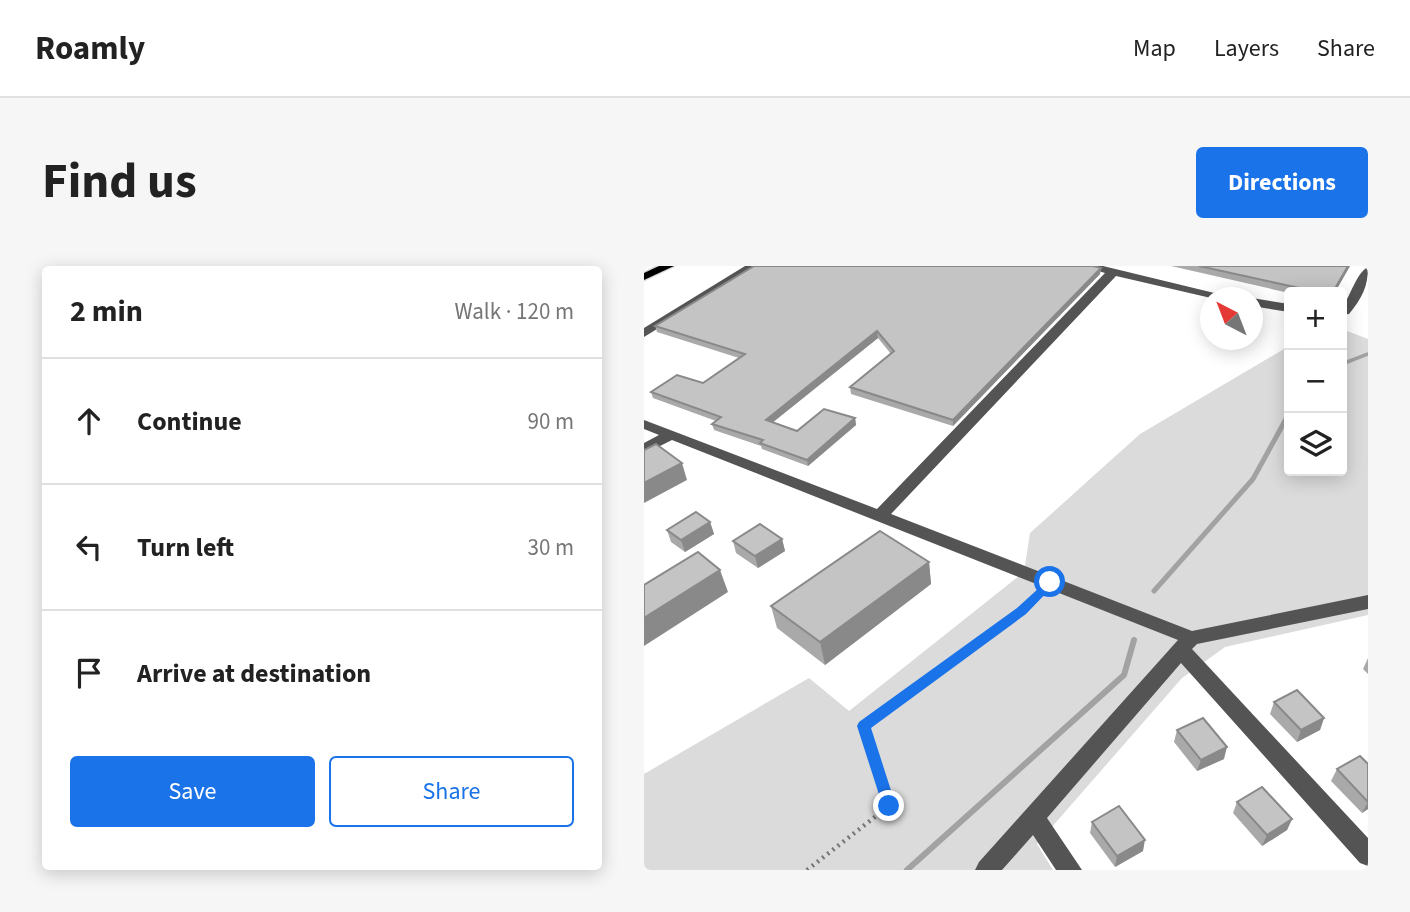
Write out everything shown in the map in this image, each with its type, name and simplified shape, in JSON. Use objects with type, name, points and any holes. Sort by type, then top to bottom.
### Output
[{"type":"main road","points":[[644,277],[668,266]]},
{"type":"street","points":[[644,333],[753,266]]},
{"type":"street","points":[[1088,266],[1200,292]]},
{"type":"street","points":[[1347,309],[1356,298],[1368,270]]},
{"type":"street","points":[[881,515],[1113,272]]},
{"type":"street","points":[[1263,304],[1284,307]]},
{"type":"street","points":[[644,425],[1050,582],[1187,645],[1368,856]]},
{"type":"street","points":[[644,449],[671,435]]},
{"type":"street","points":[[987,870],[1187,645],[1368,602]]},
{"type":"street","points":[[1035,819],[1070,870]]},
{"type":"path","points":[[807,870],[889,806],[864,726],[1021,611],[1050,582]]},
{"type":"shaded area","points":[[1347,331],[1368,339],[1368,615],[1225,647],[1182,678],[1037,844],[1053,870],[644,870],[644,774],[809,678],[849,711],[1024,572],[1030,533],[1140,434],[1284,349],[1284,476],[1347,476]]},
{"type":"building","points":[[754,266],[1101,268],[953,420],[850,387],[894,351],[877,331],[766,420],[797,431],[824,409],[855,418],[807,460],[760,443],[763,440],[712,424],[721,417],[651,392],[677,375],[703,383],[745,354],[655,326]]},
{"type":"building","points":[[1199,266],[1348,266],[1336,287],[1294,287]]},
{"type":"building","points":[[656,444],[682,463],[644,483],[644,450]]},
{"type":"building","points":[[696,512],[710,522],[681,540],[667,530]]},
{"type":"building","points":[[760,524],[782,539],[755,556],[733,541]]},
{"type":"building","points":[[880,531],[929,562],[820,642],[771,606]]},
{"type":"building","points":[[698,552],[720,570],[644,618],[644,585]]},
{"type":"building","points":[[1297,690],[1324,718],[1301,730],[1274,702]]},
{"type":"building","points":[[1203,718],[1227,747],[1201,760],[1177,730]]},
{"type":"building","points":[[1360,756],[1368,764],[1368,802],[1337,769]]},
{"type":"building","points":[[1262,787],[1292,819],[1267,835],[1237,802]]},
{"type":"building","points":[[1119,806],[1145,840],[1117,856],[1092,822]]},
{"type":"waterway","points":[[1347,362],[1368,354]]},
{"type":"waterway","points":[[1154,591],[1253,479],[1284,423]]},
{"type":"waterway","points":[[907,870],[1124,675],[1134,640]]},
{"type":"route","points":[[889,806],[864,726],[1021,611],[1050,582]]}]
